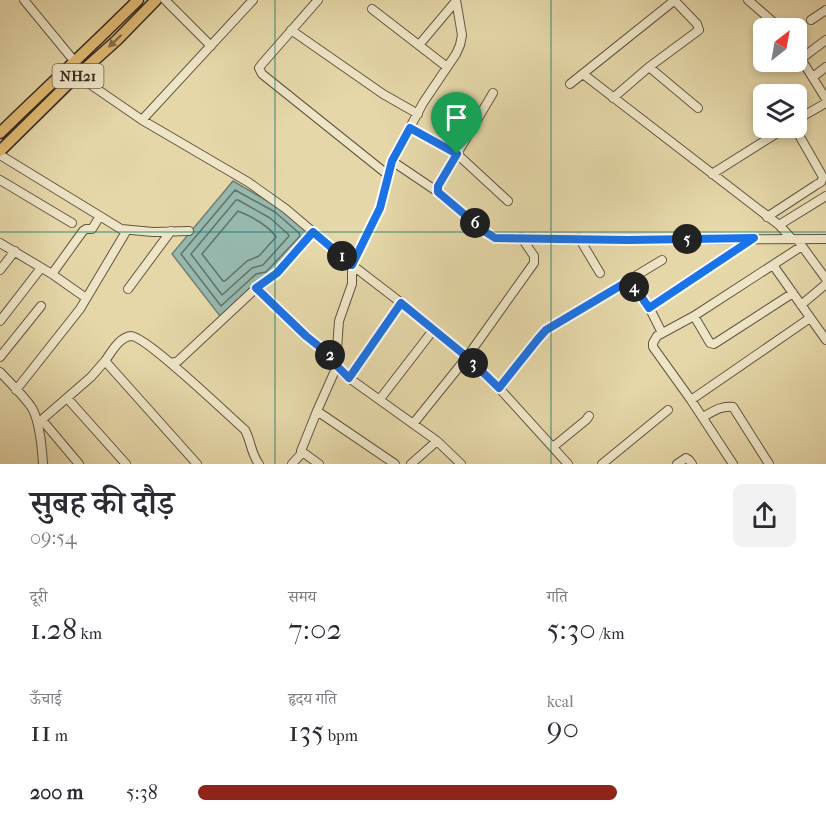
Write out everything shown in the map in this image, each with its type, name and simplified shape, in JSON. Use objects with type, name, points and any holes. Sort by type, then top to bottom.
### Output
[{"type":"highway","name":"NH21","points":[[0,133],[138,0]]},
{"type":"highway","name":"NH21","points":[[0,153],[156,0]]},
{"type":"street","points":[[24,0],[78,76],[142,120],[248,182],[286,209],[467,357],[499,388],[568,464]]},
{"type":"street","points":[[165,0],[211,46]]},
{"type":"street","points":[[142,120],[253,0]]},
{"type":"street","points":[[318,0],[259,69],[262,74],[388,175]]},
{"type":"street","points":[[570,84],[675,0],[697,24],[699,30],[649,67],[614,98]]},
{"type":"street","points":[[748,0],[769,18]]},
{"type":"street","points":[[419,45],[456,1]]},
{"type":"street","points":[[292,464],[302,453],[336,363],[339,321],[352,284],[352,265],[380,208],[392,161],[423,103],[460,45],[462,35],[456,1]]},
{"type":"street","points":[[372,9],[447,67]]},
{"type":"street","points":[[811,20],[826,10]]},
{"type":"street","points":[[291,30],[383,94],[418,114]]},
{"type":"street","points":[[807,51],[826,40]]},
{"type":"street","points":[[649,67],[698,108]]},
{"type":"street","points":[[813,77],[826,67]]},
{"type":"street","points":[[807,68],[826,98],[807,112]]},
{"type":"street","points":[[582,74],[779,225],[802,246],[826,281],[801,305]]},
{"type":"street","points":[[438,192],[438,186],[493,93]]},
{"type":"street","points":[[410,128],[457,154],[508,201]]},
{"type":"street","points":[[712,174],[769,138]]},
{"type":"street","points":[[767,216],[816,185],[823,177],[801,138]]},
{"type":"street","points":[[0,153],[122,229],[189,231]]},
{"type":"street","points":[[392,161],[438,192],[492,237],[826,239]]},
{"type":"street","points":[[0,180],[72,223]]},
{"type":"street","points":[[779,225],[826,196]]},
{"type":"street","points":[[52,274],[83,231],[92,229],[100,216]]},
{"type":"street","points":[[16,390],[74,317],[127,230]]},
{"type":"street","points":[[128,289],[171,231]]},
{"type":"street","points":[[171,363],[178,361],[256,288],[277,273],[313,232]]},
{"type":"street","points":[[413,424],[467,357],[534,263],[534,256],[521,237]]},
{"type":"street","points":[[579,238],[600,273]]},
{"type":"street","points":[[649,308],[754,238]]},
{"type":"street","points":[[0,243],[52,274],[86,298]]},
{"type":"street","points":[[733,464],[692,400],[653,346],[654,339],[694,316],[802,246]]},
{"type":"street","points":[[0,270],[15,252]]},
{"type":"street","points":[[499,388],[546,330],[662,260]]},
{"type":"street","points":[[773,265],[826,340]]},
{"type":"street","points":[[0,321],[41,268]]},
{"type":"street","points":[[630,280],[662,333]]},
{"type":"street","points":[[256,288],[349,378],[437,441],[461,464]]},
{"type":"street","points":[[694,316],[710,343],[714,344],[793,293]]},
{"type":"street","points":[[349,378],[401,303]]},
{"type":"street","points":[[0,357],[41,306]]},
{"type":"street","points":[[692,400],[810,318]]},
{"type":"street","points":[[380,399],[434,329]]},
{"type":"street","points":[[40,422],[91,377],[122,339],[131,336],[148,345],[171,363],[244,430],[259,464]]},
{"type":"street","points":[[105,362],[197,464]]},
{"type":"street","points":[[0,372],[33,410],[40,422],[79,464]]},
{"type":"street","points":[[67,398],[126,464]]},
{"type":"street","points":[[703,417],[720,408],[733,407],[769,464]]},
{"type":"street","points":[[602,464],[668,410]]},
{"type":"street","points":[[317,411],[395,464]]},
{"type":"street","points":[[553,447],[589,416]]},
{"type":"street","points":[[40,422],[43,464]]},
{"type":"street","points":[[411,464],[437,441]]},
{"type":"street","points":[[302,453],[319,464]]},
{"type":"street","points":[[677,464],[686,458],[692,464]]},
{"type":"water","points":[[233,181],[278,207],[310,235],[268,279],[260,279],[220,316],[172,254]]},
{"type":"route","points":[[410,128],[457,154],[438,186],[438,192],[495,238],[628,240],[754,238],[649,308],[630,280],[546,330],[499,388],[467,357],[401,303],[349,378],[338,369],[336,360],[286,318],[256,288],[277,273],[313,232],[352,265],[380,208],[392,161],[410,128]]}]
